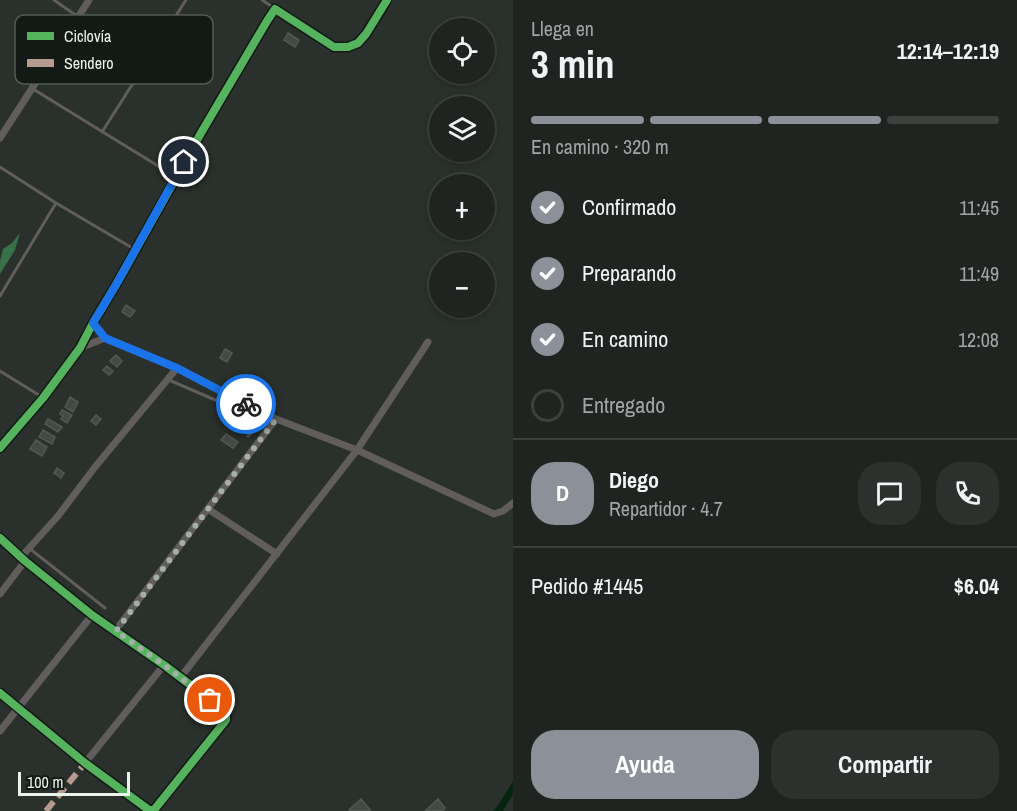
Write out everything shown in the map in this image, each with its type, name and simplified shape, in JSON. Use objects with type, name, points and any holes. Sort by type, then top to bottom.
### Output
[{"type":"street","points":[[80,15],[89,0]]},
{"type":"street","points":[[0,448],[43,398],[80,348],[176,177],[281,0]]},
{"type":"street","points":[[275,9],[334,47],[348,47],[358,43],[366,34],[387,0]]},
{"type":"street","points":[[0,138],[35,84]]},
{"type":"street","points":[[93,323],[105,338],[177,368],[276,419],[357,450],[494,514],[503,511],[513,503]]},
{"type":"street","points":[[80,348],[105,338]]},
{"type":"street","points":[[180,678],[357,450],[428,342]]},
{"type":"street","points":[[0,594],[29,547],[58,516],[95,467],[177,368]]},
{"type":"street","points":[[116,631],[276,419]]},
{"type":"street","points":[[208,509],[277,554]]},
{"type":"street","points":[[0,538],[92,615],[225,711],[226,720],[154,810],[149,810],[85,763],[0,693]]},
{"type":"street","points":[[0,731],[92,615]]},
{"type":"street","points":[[85,763],[164,665]]},
{"type":"lane","points":[[54,0],[77,15]]},
{"type":"lane","points":[[176,15],[186,0]]},
{"type":"lane","points":[[262,0],[275,9]]},
{"type":"lane","points":[[102,132],[133,84]]},
{"type":"lane","points":[[32,88],[176,177]]},
{"type":"lane","points":[[0,167],[136,250]]},
{"type":"lane","points":[[0,296],[56,203]]},
{"type":"lane","points":[[0,371],[43,398]]},
{"type":"lane","points":[[167,379],[250,415],[256,423],[255,429],[248,436]]},
{"type":"lane","points":[[29,547],[105,608]]},
{"type":"shaded area","points":[[20,233],[15,250],[0,274],[3,249]]},
{"type":"shaded area","points":[[513,781],[513,794],[503,811],[493,811],[499,804]]},
{"type":"building","points":[[288,33],[299,40],[295,47],[284,40]]},
{"type":"building","points":[[126,305],[135,311],[130,317],[122,312]]},
{"type":"building","points":[[225,349],[232,353],[227,362],[220,358]]},
{"type":"building","points":[[116,355],[122,361],[117,367],[110,361]]},
{"type":"building","points":[[107,366],[113,371],[109,375],[103,370]]},
{"type":"building","points":[[70,397],[78,402],[73,412],[65,407]]},
{"type":"building","points":[[62,410],[72,415],[67,423],[61,419]]},
{"type":"building","points":[[96,415],[101,419],[96,425],[91,421]]},
{"type":"building","points":[[48,419],[62,427],[58,432],[45,424]]},
{"type":"building","points":[[43,430],[55,437],[52,444],[39,437]]},
{"type":"building","points":[[226,434],[238,442],[233,448],[221,440]]},
{"type":"building","points":[[36,440],[47,447],[42,456],[30,449]]},
{"type":"building","points":[[57,468],[64,473],[61,478],[54,473]]},
{"type":"building","points":[[361,799],[371,811],[349,810]]},
{"type":"building","points":[[438,799],[445,808],[442,811],[425,811]]},
{"type":"marked path","points":[[46,811],[85,763]]},
{"type":"cycle path","points":[[0,448],[43,398],[80,348],[201,133],[275,9],[334,47],[348,47],[358,43],[366,34],[387,0]]},
{"type":"cycle path","points":[[0,538],[92,615],[225,711],[226,720],[154,810],[149,810],[85,763],[0,693]]},
{"type":"way so far","points":[[210,700],[116,631],[276,419],[246,404]]},
{"type":"route","points":[[184,162],[93,323],[105,338],[177,368],[246,404]]}]
